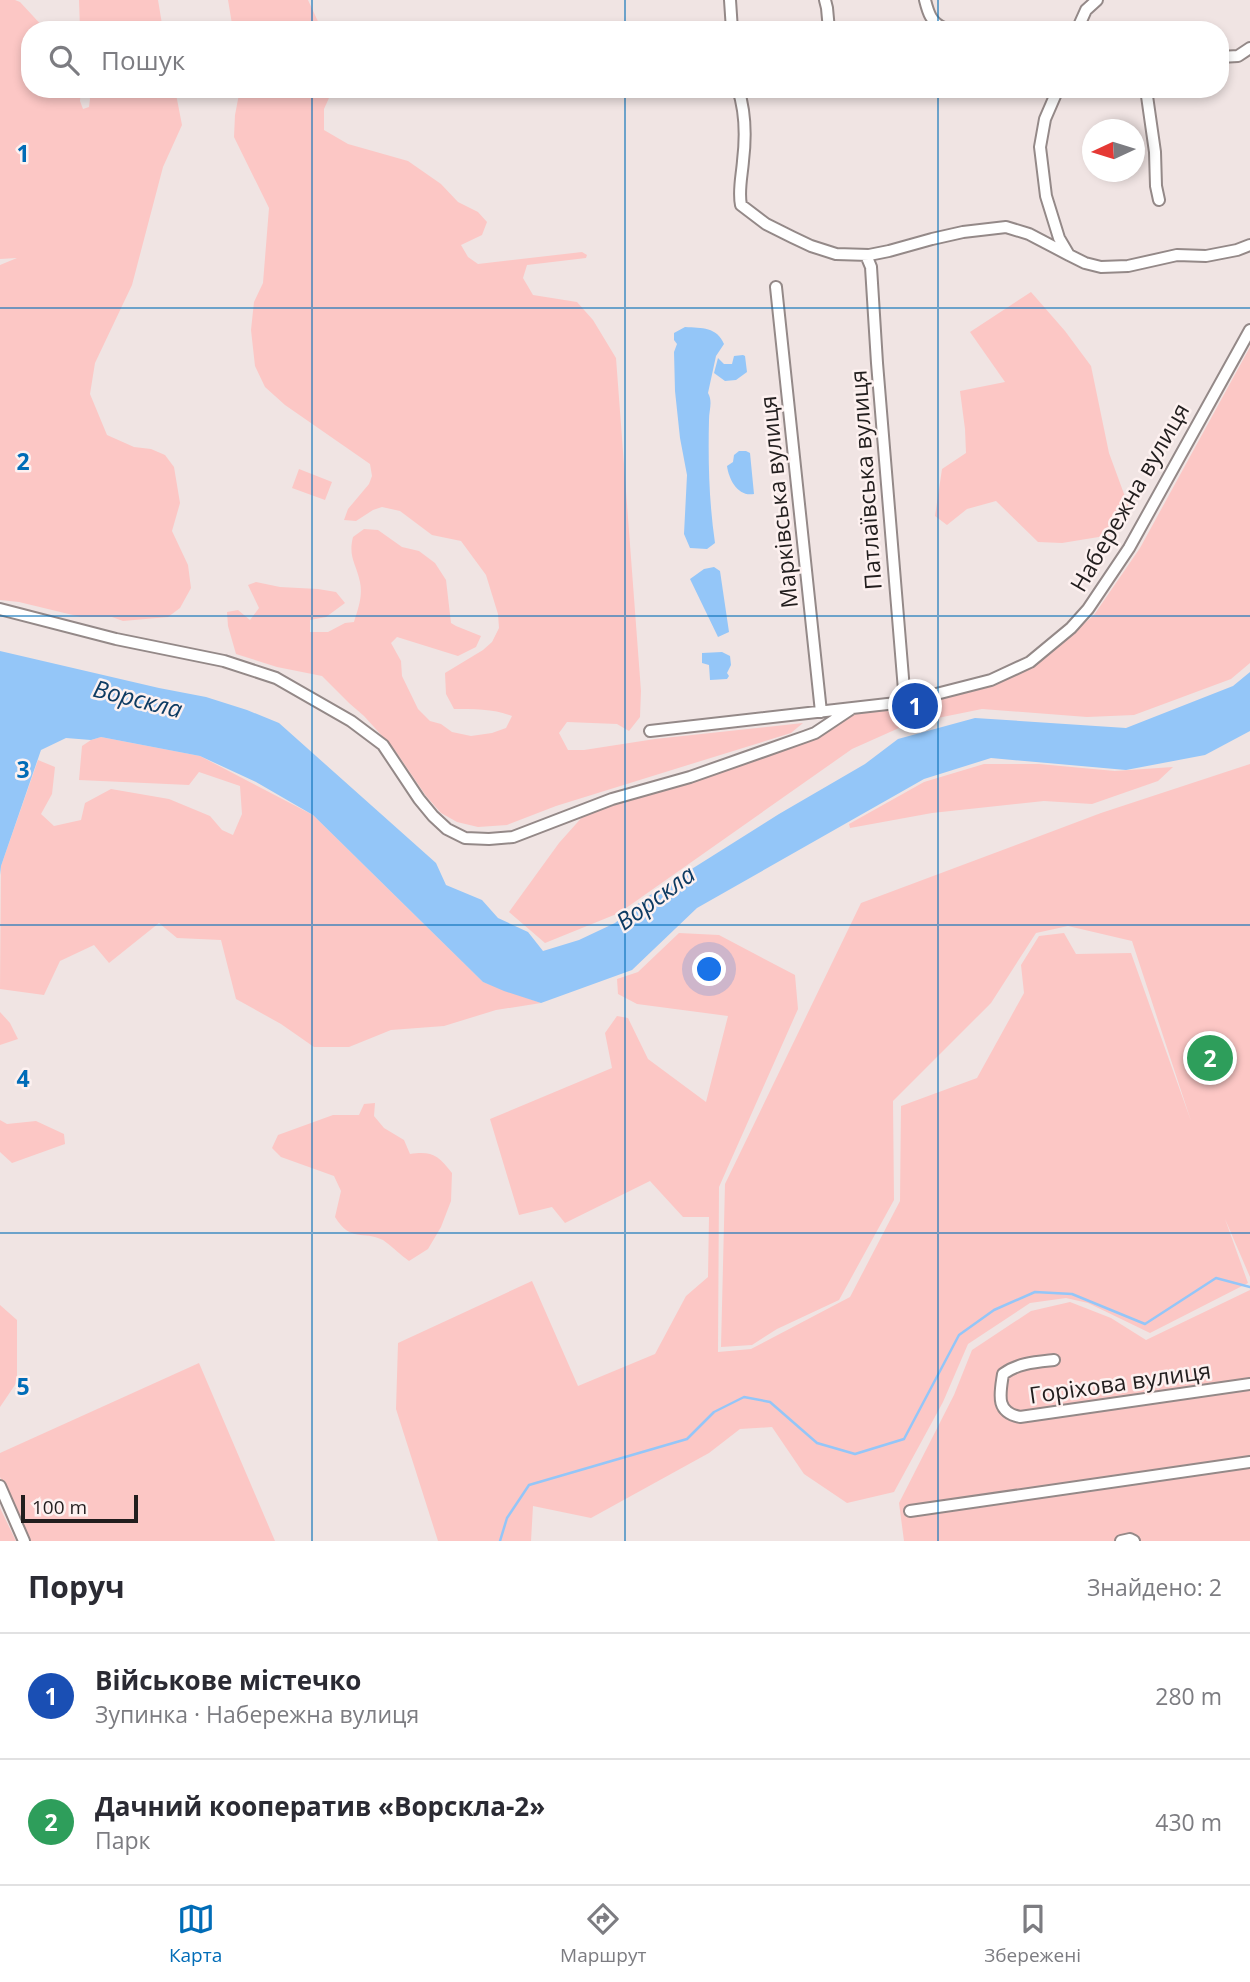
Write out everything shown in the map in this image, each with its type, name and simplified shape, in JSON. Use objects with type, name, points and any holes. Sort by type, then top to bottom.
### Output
[{"type":"street","points":[[730,0],[731,21]]},
{"type":"street","points":[[825,0],[828,21]]},
{"type":"street","points":[[925,0],[933,21]]},
{"type":"street","points":[[1081,21],[1086,10],[1097,0]]},
{"type":"street","points":[[1229,57],[1238,56],[1250,47]]},
{"type":"street","points":[[741,98],[745,111],[745,149],[739,197],[741,205],[766,224],[811,246],[836,254],[866,255],[902,249],[917,242],[963,232],[1006,227],[1029,234],[1085,263],[1101,267],[1128,266],[1177,255],[1206,256],[1250,246]]},
{"type":"street","points":[[1054,98],[1041,131],[1040,147],[1046,197],[1059,238],[1069,255]]},
{"type":"street","points":[[1147,98],[1159,200]]},
{"type":"street","name":"Патлаївська вулиця","points":[[866,255],[871,267],[905,702]]},
{"type":"street","name":"Марківська вулиця","points":[[776,287],[821,712]]},
{"type":"street","name":"Набережна вулиця","points":[[650,731],[905,702],[976,685],[1030,662],[1071,628],[1088,609],[1129,548],[1250,330]]},
{"type":"street","points":[[0,609],[116,639],[224,661],[276,678],[351,721],[383,745],[433,816],[447,829],[465,838],[513,837],[612,799],[690,777],[815,733],[851,709]]},
{"type":"street","name":"Горіхова вулиця","points":[[1054,1360],[1022,1364],[1003,1374],[1001,1405],[1009,1415],[1020,1417],[1250,1384]]},
{"type":"street","points":[[911,1511],[1250,1462]]},
{"type":"street","points":[[0,1486],[24,1541]]},
{"type":"street","points":[[1121,1541],[1134,1541]]},
{"type":"shaded area","points":[[0,0],[15,0],[38,21],[21,21],[21,98],[80,98],[83,109],[89,107],[90,98],[177,98],[182,125],[163,167],[132,285],[95,363],[90,394],[107,435],[134,447],[151,449],[165,455],[174,467],[180,503],[172,531],[188,565],[191,588],[180,608],[168,617],[123,621],[112,617],[81,617],[0,600],[0,265],[17,258],[0,259]]},
{"type":"shaded area","points":[[79,0],[158,0],[162,21],[80,21]]},
{"type":"shaded area","points":[[228,0],[308,0],[318,21],[232,21]]},
{"type":"shaded area","points":[[238,98],[329,98],[324,109],[324,130],[348,144],[408,161],[441,184],[458,202],[478,212],[487,222],[482,235],[461,245],[468,257],[478,264],[582,252],[587,255],[586,258],[527,265],[523,278],[533,295],[577,302],[593,320],[616,358],[641,691],[640,717],[629,731],[617,724],[567,722],[559,733],[568,750],[803,723],[791,733],[556,806],[507,825],[478,827],[457,822],[441,813],[394,749],[322,676],[277,667],[236,654],[227,612],[238,610],[250,620],[259,608],[248,585],[256,582],[336,592],[345,603],[326,617],[310,620],[310,632],[328,632],[345,623],[354,622],[361,592],[352,555],[353,537],[364,529],[378,530],[402,547],[419,551],[435,563],[446,580],[451,623],[481,636],[476,647],[458,656],[397,637],[391,643],[401,661],[402,676],[418,709],[430,721],[441,724],[452,732],[471,736],[506,728],[512,716],[476,709],[454,709],[446,694],[445,673],[483,650],[492,642],[499,628],[498,614],[486,575],[461,541],[432,535],[400,511],[382,507],[356,521],[344,520],[348,509],[369,484],[372,476],[370,464],[285,405],[265,387],[255,366],[251,330],[254,302],[263,283],[269,208],[234,137]]},
{"type":"shaded area","points":[[1031,292],[1091,366],[1109,453],[1131,513],[1117,534],[1062,543],[1038,542],[996,501],[967,509],[947,525],[935,516],[942,469],[966,453],[960,391],[1005,382],[970,332]]},
{"type":"shaded area","points":[[1250,347],[1250,663],[1231,679],[1134,715],[1087,717],[982,709],[908,724],[852,749],[619,913],[545,943],[509,912],[559,843],[584,815],[808,742],[857,713],[930,701],[1000,682],[1039,663],[1094,615],[1140,548]]},
{"type":"shaded area","points":[[299,469],[332,482],[325,500],[292,488]]},
{"type":"shaded area","points":[[101,737],[200,756],[313,815],[483,982],[541,1003],[496,1010],[444,1026],[391,1030],[349,1047],[314,1047],[281,1024],[236,999],[221,940],[177,938],[159,923],[109,963],[94,945],[60,961],[44,995],[0,989],[1,866],[38,760],[55,767],[52,794],[41,814],[54,826],[81,820],[85,803],[111,789],[169,799],[210,816],[222,830],[233,835],[242,814],[240,786],[199,772],[189,785],[79,780],[82,746]]},
{"type":"shaded area","points":[[984,764],[1039,764],[1115,771],[1173,767],[1158,781],[1092,804],[1044,801],[932,813],[850,828],[849,824],[924,782]]},
{"type":"shaded area","points":[[1250,764],[1250,1277],[1225,1219],[1248,1283],[1150,1333],[1088,1303],[1066,1298],[1030,1303],[968,1344],[943,1402],[894,1492],[847,1503],[804,1474],[772,1427],[740,1429],[709,1453],[591,1518],[533,1506],[531,1541],[438,1541],[396,1409],[398,1343],[532,1281],[578,1386],[655,1354],[686,1296],[708,1277],[709,1217],[683,1217],[650,1181],[565,1223],[552,1207],[519,1215],[490,1119],[612,1068],[605,1033],[617,1016],[628,1018],[648,1059],[706,1102],[728,1016],[637,1004],[618,994],[617,979],[638,972],[679,933],[719,935],[795,975],[798,1009],[719,1187],[718,1352],[751,1349],[850,1297],[900,1201],[901,1106],[977,1078],[1024,993],[1021,965],[1039,936],[1064,933],[1076,954],[1131,953],[1191,1121],[1132,941],[1068,926],[1036,933],[991,1003],[893,1101],[894,1200],[839,1300],[777,1329],[752,1345],[721,1347],[725,1184],[861,903],[1101,813]]},
{"type":"shaded area","points":[[0,1012],[10,1023],[18,1039],[0,1045]]},
{"type":"shaded area","points":[[375,1103],[374,1116],[384,1128],[404,1140],[410,1154],[424,1153],[434,1156],[452,1173],[451,1201],[441,1227],[428,1249],[409,1261],[383,1240],[352,1233],[341,1225],[335,1217],[341,1191],[334,1176],[281,1157],[272,1148],[278,1135],[333,1115],[359,1115],[364,1104]]},
{"type":"shaded area","points":[[0,1120],[7,1124],[36,1121],[64,1134],[65,1144],[12,1163],[0,1152]]},
{"type":"shaded area","points":[[1250,1290],[1250,1541],[904,1541],[899,1503],[954,1395],[972,1350],[1031,1311],[1070,1302],[1111,1318],[1146,1340]]},
{"type":"shaded area","points":[[0,1305],[17,1320],[17,1382],[0,1407]]},
{"type":"shaded area","points":[[199,1363],[275,1541],[28,1541],[0,1477],[0,1453]]},
{"type":"shaded area","points":[[0,1508],[16,1541],[0,1541]]},
{"type":"water","points":[[685,327],[713,331],[724,344],[716,356],[708,393],[711,403],[709,481],[715,543],[707,549],[690,548],[684,534],[687,475],[675,391],[674,352],[677,344],[674,333]]},
{"type":"water","points":[[743,355],[747,372],[736,380],[725,381],[714,373],[718,358],[724,364],[732,364],[734,356]]},
{"type":"water","points":[[739,451],[750,453],[754,494],[743,493],[730,477],[727,466],[733,462],[734,455]]},
{"type":"water","points":[[714,567],[720,571],[729,632],[718,637],[690,579],[704,569]]},
{"type":"water","name":"Ворскла","points":[[0,651],[206,697],[279,723],[436,863],[446,885],[482,900],[498,918],[528,932],[543,951],[579,940],[615,923],[644,899],[779,814],[865,764],[898,739],[975,718],[1126,728],[1233,686],[1250,672],[1250,731],[1205,755],[1126,770],[991,758],[924,779],[697,908],[632,970],[541,1003],[483,982],[313,815],[256,782],[200,756],[101,737],[91,740],[66,738],[41,750],[0,875]]},
{"type":"water","points":[[722,652],[730,656],[731,665],[727,673],[729,676],[727,679],[710,680],[709,665],[702,663],[702,653]]},
{"type":"waterway","points":[[500,1541],[507,1518],[529,1485],[687,1439],[714,1412],[744,1397],[770,1402],[817,1443],[855,1454],[904,1439],[959,1335],[994,1310],[1035,1292],[1072,1294],[1145,1324],[1216,1278],[1250,1287]]},
{"type":"place","name":"Військове містечко","points":[[915,706]]},
{"type":"place","name":"Дачний кооператив «Ворскла-2»","points":[[1210,1058]]}]
